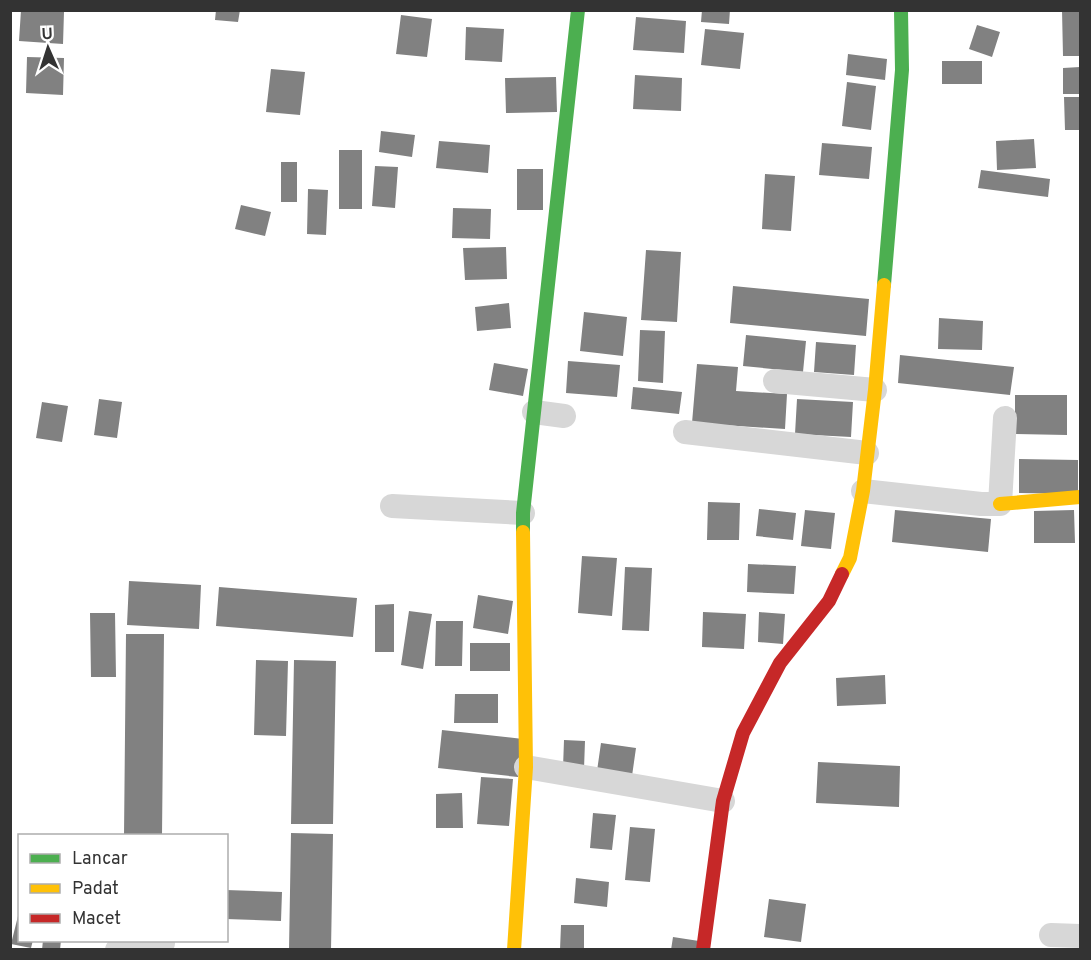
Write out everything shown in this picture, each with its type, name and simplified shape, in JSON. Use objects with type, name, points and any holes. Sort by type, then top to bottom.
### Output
[{"type":"street","points":[[514,950],[526,767],[523,513],[578,10]]},
{"type":"street","points":[[703,950],[723,801],[743,733],[780,663],[828,602],[850,558],[863,491],[874,390],[902,70],[902,10]]},
{"type":"street","points":[[775,381],[874,390]]},
{"type":"street","points":[[534,412],[564,416]]},
{"type":"street","points":[[1000,504],[1005,418]]},
{"type":"street","points":[[686,432],[867,453]]},
{"type":"street","points":[[863,491],[981,504],[1080,497]]},
{"type":"street","points":[[392,506],[523,513]]},
{"type":"street","points":[[526,767],[723,801]]},
{"type":"street","points":[[1051,935],[1080,936]]},
{"type":"street","points":[[117,950],[133,942],[163,943]]},
{"type":"building","points":[[21,10],[64,12],[63,44],[19,41]]},
{"type":"building","points":[[216,10],[240,10],[238,22],[215,20]]},
{"type":"building","points":[[702,10],[730,10],[729,24],[701,22]]},
{"type":"building","points":[[1062,10],[1080,10],[1080,56],[1063,56]]},
{"type":"building","points":[[401,15],[432,19],[427,57],[396,54]]},
{"type":"building","points":[[636,17],[686,21],[684,53],[633,50]]},
{"type":"building","points":[[977,25],[1000,32],[992,57],[969,49]]},
{"type":"building","points":[[466,27],[504,29],[502,62],[465,60]]},
{"type":"building","points":[[705,29],[744,33],[740,69],[701,65]]},
{"type":"building","points":[[848,54],[887,59],[885,80],[846,75]]},
{"type":"building","points":[[27,57],[64,58],[63,95],[26,93]]},
{"type":"building","points":[[942,61],[982,61],[982,84],[942,84]]},
{"type":"building","points":[[1080,67],[1080,94],[1063,94],[1063,68]]},
{"type":"building","points":[[271,69],[305,72],[300,115],[266,112]]},
{"type":"building","points":[[635,75],[682,78],[681,111],[633,109]]},
{"type":"building","points":[[556,77],[557,112],[506,113],[505,78]]},
{"type":"building","points":[[847,82],[876,86],[871,130],[842,126]]},
{"type":"building","points":[[1064,97],[1080,97],[1080,130],[1065,130]]},
{"type":"building","points":[[381,131],[415,135],[412,157],[379,152]]},
{"type":"building","points":[[1034,139],[1036,168],[997,170],[996,141]]},
{"type":"building","points":[[439,141],[490,145],[488,173],[436,168]]},
{"type":"building","points":[[822,143],[872,147],[869,179],[819,175]]},
{"type":"building","points":[[339,150],[362,150],[362,209],[339,209]]},
{"type":"building","points":[[281,162],[297,162],[297,202],[281,202]]},
{"type":"building","points":[[375,166],[398,167],[395,208],[372,206]]},
{"type":"building","points":[[517,169],[543,169],[543,210],[517,210]]},
{"type":"building","points":[[981,170],[1050,179],[1048,197],[978,188]]},
{"type":"building","points":[[765,174],[795,176],[791,231],[762,229]]},
{"type":"building","points":[[308,189],[328,190],[326,235],[307,234]]},
{"type":"building","points":[[241,205],[271,212],[265,236],[235,229]]},
{"type":"building","points":[[453,208],[491,209],[490,239],[452,238]]},
{"type":"building","points":[[506,247],[507,279],[465,280],[463,248]]},
{"type":"building","points":[[646,250],[681,252],[677,322],[641,320]]},
{"type":"building","points":[[733,286],[869,299],[866,336],[730,323]]},
{"type":"building","points":[[509,303],[511,328],[477,331],[475,307]]},
{"type":"building","points":[[584,312],[627,317],[623,356],[580,351]]},
{"type":"building","points":[[939,318],[983,321],[982,350],[938,349]]},
{"type":"building","points":[[640,330],[665,331],[663,383],[638,381]]},
{"type":"building","points":[[746,335],[806,341],[803,372],[743,366]]},
{"type":"building","points":[[816,342],[856,345],[854,375],[814,372]]},
{"type":"building","points":[[900,355],[1014,367],[1010,395],[898,383]]},
{"type":"building","points":[[568,361],[620,365],[617,397],[566,393]]},
{"type":"building","points":[[494,363],[528,369],[523,396],[489,390]]},
{"type":"building","points":[[697,364],[738,367],[736,391],[787,394],[785,429],[692,423]]},
{"type":"building","points":[[633,387],[682,392],[679,414],[631,409]]},
{"type":"building","points":[[1015,395],[1067,395],[1067,435],[1015,434]]},
{"type":"building","points":[[99,399],[122,402],[117,438],[94,435]]},
{"type":"building","points":[[797,399],[853,402],[851,437],[795,434]]},
{"type":"building","points":[[42,402],[68,406],[62,442],[36,438]]},
{"type":"building","points":[[1019,459],[1078,460],[1078,494],[1019,493]]},
{"type":"building","points":[[708,502],[740,503],[739,540],[707,540]]},
{"type":"building","points":[[759,509],[796,513],[793,540],[756,536]]},
{"type":"building","points":[[805,510],[835,513],[831,549],[801,546]]},
{"type":"building","points":[[895,510],[991,519],[988,552],[892,542]]},
{"type":"building","points":[[1074,510],[1075,543],[1034,543],[1034,511]]},
{"type":"building","points":[[582,556],[617,558],[612,616],[578,613]]},
{"type":"building","points":[[748,564],[796,566],[794,594],[747,592]]},
{"type":"building","points":[[625,567],[652,568],[649,631],[622,630]]},
{"type":"building","points":[[129,581],[201,585],[199,629],[127,625]]},
{"type":"building","points":[[219,587],[357,598],[353,637],[216,626]]},
{"type":"building","points":[[478,595],[513,601],[508,634],[473,628]]},
{"type":"building","points":[[394,604],[394,652],[375,652],[375,605]]},
{"type":"building","points":[[409,611],[432,614],[423,669],[401,665]]},
{"type":"building","points":[[703,612],[746,614],[744,649],[702,647]]},
{"type":"building","points":[[759,612],[785,614],[783,644],[758,642]]},
{"type":"building","points":[[90,613],[115,613],[116,677],[91,677]]},
{"type":"building","points":[[436,621],[463,621],[462,666],[435,666]]},
{"type":"building","points":[[126,634],[164,634],[162,834],[124,834]]},
{"type":"building","points":[[470,643],[510,643],[510,671],[470,671]]},
{"type":"building","points":[[256,660],[288,661],[286,736],[254,735]]},
{"type":"building","points":[[294,660],[336,661],[333,824],[291,824]]},
{"type":"building","points":[[885,675],[886,704],[837,706],[836,678]]},
{"type":"building","points":[[455,694],[498,694],[498,723],[454,723]]},
{"type":"building","points":[[442,730],[523,739],[518,777],[438,768]]},
{"type":"building","points":[[564,740],[585,741],[584,769],[563,768]]},
{"type":"building","points":[[601,743],[636,748],[632,776],[597,771]]},
{"type":"building","points":[[818,762],[900,766],[899,807],[816,803]]},
{"type":"building","points":[[481,777],[513,779],[509,826],[477,824]]},
{"type":"building","points":[[462,793],[463,828],[436,828],[436,794]]},
{"type":"building","points":[[593,813],[616,815],[612,850],[590,848]]},
{"type":"building","points":[[630,827],[655,829],[650,882],[625,880]]},
{"type":"building","points":[[291,833],[333,834],[331,950],[289,950]]},
{"type":"building","points":[[576,878],[609,882],[607,907],[574,903]]},
{"type":"building","points":[[228,890],[282,892],[281,921],[228,919]]},
{"type":"building","points":[[769,899],[806,904],[801,942],[764,937]]},
{"type":"building","points":[[18,916],[18,942],[32,942],[31,948],[11,944]]},
{"type":"building","points":[[561,925],[584,925],[584,950],[560,950]]},
{"type":"building","points":[[673,937],[699,941],[698,950],[671,950]]},
{"type":"building","points":[[43,942],[61,942],[60,950],[42,950]]},
{"type":"traffic: fast","points":[[523,532],[523,513],[578,10]]},
{"type":"traffic: fast","points":[[884,285],[902,70],[901,10]]},
{"type":"traffic: slow","points":[[842,574],[850,558],[863,491],[884,285]]},
{"type":"traffic: slow","points":[[1000,504],[1080,497]]},
{"type":"traffic: slow","points":[[514,950],[526,767],[523,532]]},
{"type":"traffic: jam","points":[[703,950],[723,801],[743,733],[780,663],[829,601],[842,574]]}]
